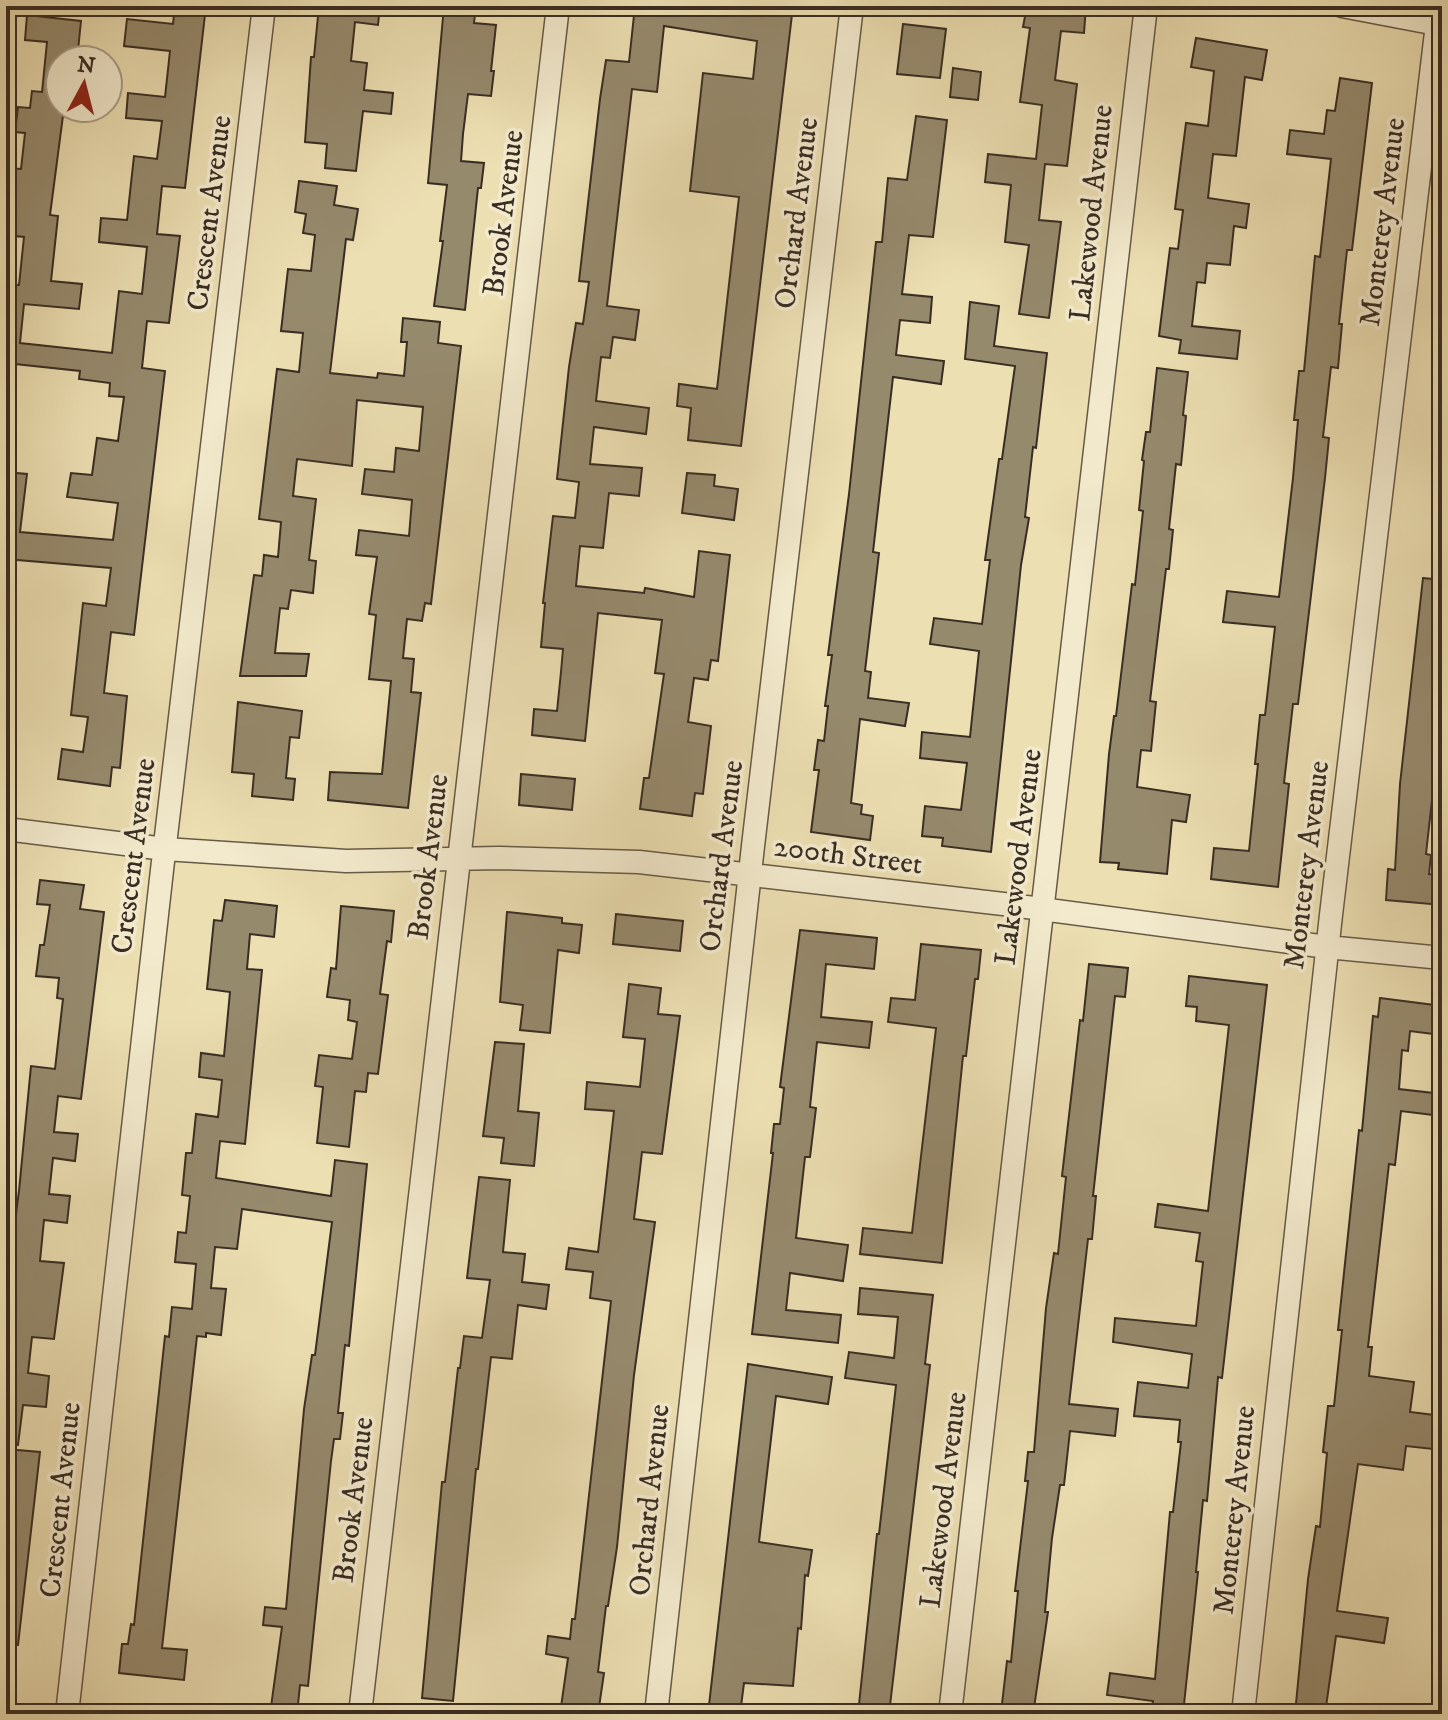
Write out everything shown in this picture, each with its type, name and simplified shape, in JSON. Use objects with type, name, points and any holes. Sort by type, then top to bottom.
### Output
[{"type":"street","name":"Crescent Avenue","points":[[67,1714],[264,6]]},
{"type":"street","name":"Brook Avenue","points":[[360,1714],[558,6]]},
{"type":"street","name":"Orchard Avenue","points":[[656,1714],[852,6]]},
{"type":"street","name":"Lakewood Avenue","points":[[950,1714],[1146,6]]},
{"type":"street","points":[[1342,6],[1440,25]]},
{"type":"street","name":"Monterey Avenue","points":[[1243,1714],[1327,947],[1440,25]]},
{"type":"street","name":"200th Street","points":[[6,829],[165,849],[346,861],[582,859],[639,862],[1043,909],[1327,947],[1442,958]]},
{"type":"building","points":[[175,6],[206,6],[185,188],[162,186],[157,234],[180,236],[169,323],[147,321],[142,368],[165,371],[134,635],[111,632],[104,693],[127,696],[120,768],[112,767],[110,786],[58,779],[62,749],[83,752],[88,717],[71,715],[83,603],[106,606],[111,568],[6,559],[6,472],[27,474],[20,532],[113,540],[118,503],[67,497],[71,473],[92,475],[97,438],[118,441],[124,397],[109,396],[110,383],[79,379],[80,371],[6,363],[6,284],[19,285],[24,237],[6,235],[6,192],[9,168],[21,169],[25,133],[15,132],[18,107],[30,108],[32,91],[42,92],[44,72],[44,124],[62,124],[50,215],[58,216],[51,281],[82,284],[79,309],[24,304],[20,343],[112,353],[119,291],[142,294],[147,247],[99,242],[101,218],[127,220],[134,156],[157,159],[162,121],[126,118],[128,93],[165,97],[170,51],[124,46],[127,19],[173,24]]},
{"type":"building","points":[[319,6],[380,6],[378,25],[355,22],[351,61],[367,63],[364,90],[393,93],[391,114],[363,111],[356,171],[325,168],[327,144],[305,142],[311,57],[314,57]]},
{"type":"building","points":[[444,6],[476,6],[474,23],[496,25],[491,96],[468,94],[463,134],[461,161],[484,163],[481,188],[478,188],[465,310],[434,306],[447,185],[428,183]]},
{"type":"building","points":[[635,6],[696,6],[760,16],[761,6],[793,6],[741,446],[688,440],[691,408],[677,406],[679,384],[717,389],[739,197],[690,191],[703,73],[753,79],[757,41],[664,26],[657,92],[632,89],[607,306],[639,310],[635,340],[613,337],[610,358],[601,357],[596,401],[649,408],[646,434],[594,427],[590,464],[642,468],[639,496],[609,493],[603,548],[580,546],[576,586],[644,593],[645,588],[694,597],[699,551],[730,555],[718,661],[711,660],[708,680],[694,678],[688,722],[711,726],[703,794],[695,793],[692,816],[640,809],[644,778],[649,778],[664,674],[655,673],[662,620],[598,613],[585,741],[532,735],[534,709],[557,711],[563,649],[541,647],[543,603],[553,516],[575,518],[579,482],[557,479],[576,323],[583,324],[589,282],[579,281],[600,99],[606,60],[629,62]]},
{"type":"building","points":[[1027,6],[1086,6],[1084,33],[1061,31],[1055,80],[1077,84],[1067,166],[1045,164],[1039,220],[1061,222],[1049,318],[1019,314],[1029,245],[1005,242],[1011,185],[985,182],[988,154],[1036,159],[1042,105],[1020,102],[1030,28],[1023,27]]},
{"type":"building","points":[[27,15],[81,21],[79,44],[25,40]]},
{"type":"building","points":[[903,24],[946,29],[940,78],[897,74]]},
{"type":"building","points":[[1196,38],[1267,50],[1262,80],[1245,77],[1236,156],[1213,154],[1208,198],[1249,204],[1246,228],[1234,226],[1230,265],[1207,263],[1205,283],[1197,282],[1192,326],[1240,331],[1237,359],[1179,353],[1181,340],[1159,336],[1170,248],[1178,249],[1183,210],[1175,209],[1186,123],[1208,126],[1214,71],[1191,67]]},
{"type":"building","points":[[953,68],[981,72],[978,100],[950,97]]},
{"type":"building","points":[[1340,78],[1372,83],[1352,250],[1347,250],[1338,368],[1331,367],[1323,437],[1329,438],[1325,478],[1298,704],[1293,704],[1284,783],[1289,784],[1278,887],[1211,879],[1214,848],[1249,851],[1260,715],[1265,715],[1275,627],[1223,622],[1227,591],[1279,597],[1293,478],[1299,371],[1304,371],[1315,256],[1320,257],[1331,159],[1287,154],[1290,130],[1324,134],[1327,110],[1335,111]]},
{"type":"building","points":[[916,116],[947,120],[933,237],[909,235],[902,294],[932,297],[930,323],[900,320],[896,355],[944,361],[941,384],[893,377],[873,552],[879,553],[865,671],[871,672],[868,698],[909,703],[905,726],[860,719],[851,803],[862,805],[861,814],[873,816],[870,840],[811,832],[819,770],[814,770],[818,740],[824,741],[832,655],[828,655],[876,242],[882,242],[888,178],[907,180]]},
{"type":"building","points":[[299,181],[337,186],[334,205],[358,209],[353,240],[346,239],[330,373],[377,378],[378,373],[404,376],[407,342],[401,342],[403,318],[440,322],[438,343],[461,346],[431,604],[425,603],[422,621],[407,619],[403,658],[414,659],[411,692],[421,693],[408,808],[328,800],[330,772],[382,774],[391,681],[369,679],[376,615],[369,614],[377,557],[356,555],[359,530],[409,536],[412,500],[362,494],[365,469],[394,472],[396,448],[419,451],[423,407],[357,400],[352,466],[297,459],[293,496],[316,499],[309,560],[316,561],[313,593],[291,590],[288,609],[280,608],[275,653],[309,654],[306,676],[240,676],[254,575],[262,576],[264,555],[278,557],[281,522],[259,519],[277,369],[299,372],[303,333],[281,331],[288,269],[311,271],[315,235],[303,233],[306,214],[295,212]]},
{"type":"building","points":[[970,302],[999,306],[994,346],[1047,353],[1025,517],[1029,518],[1021,565],[991,852],[942,846],[943,838],[922,836],[925,806],[961,810],[967,763],[920,758],[922,732],[970,737],[979,651],[930,644],[934,618],[982,624],[990,560],[985,560],[1015,366],[965,359]]},
{"type":"building","points":[[1157,368],[1188,372],[1181,465],[1176,464],[1169,529],[1173,530],[1169,569],[1166,569],[1150,701],[1156,702],[1151,751],[1141,750],[1137,787],[1190,795],[1186,822],[1172,820],[1167,874],[1118,869],[1119,863],[1100,862],[1109,754],[1143,511],[1139,510],[1142,460],[1146,432],[1150,432]]},
{"type":"building","points":[[687,473],[715,475],[714,486],[738,489],[734,520],[682,513]]},
{"type":"building","points":[[1423,578],[1442,580],[1442,710],[1426,854],[1431,855],[1429,874],[1442,875],[1442,905],[1386,900],[1388,869],[1395,870],[1400,784]]},
{"type":"building","points":[[238,702],[302,711],[299,738],[290,737],[286,778],[295,779],[293,800],[252,796],[254,774],[232,772]]},
{"type":"building","points":[[521,774],[575,779],[572,810],[519,805]]},
{"type":"building","points":[[40,880],[84,885],[80,909],[104,912],[81,1099],[58,1096],[54,1132],[78,1134],[75,1161],[53,1158],[49,1194],[70,1196],[67,1223],[44,1220],[40,1261],[64,1263],[54,1339],[32,1337],[28,1373],[49,1376],[46,1407],[23,1405],[18,1445],[6,1444],[6,1267],[9,1267],[19,1191],[31,1066],[55,1069],[63,999],[57,998],[59,978],[36,976],[50,905],[37,904]]},
{"type":"building","points":[[225,900],[277,906],[274,937],[250,934],[247,969],[262,970],[245,1144],[220,1141],[216,1178],[331,1196],[335,1160],[367,1164],[349,1346],[345,1345],[338,1413],[343,1413],[340,1439],[334,1439],[331,1461],[308,1686],[300,1685],[297,1714],[270,1714],[282,1627],[263,1625],[265,1607],[286,1609],[304,1409],[312,1355],[315,1355],[332,1222],[242,1209],[237,1249],[215,1247],[211,1288],[226,1289],[221,1335],[206,1333],[206,1337],[197,1336],[162,1648],[187,1650],[184,1680],[119,1673],[122,1644],[128,1644],[131,1624],[134,1625],[165,1336],[169,1337],[172,1307],[192,1309],[196,1264],[175,1262],[178,1232],[186,1233],[190,1196],[182,1195],[186,1153],[192,1153],[196,1114],[218,1117],[222,1080],[199,1077],[201,1053],[224,1056],[230,992],[207,989],[214,920],[222,921]]},
{"type":"building","points":[[341,906],[394,911],[380,994],[388,995],[378,1074],[368,1073],[366,1092],[355,1091],[349,1147],[317,1143],[323,1087],[315,1086],[319,1055],[352,1059],[357,1022],[348,1020],[350,1000],[327,997],[331,968],[336,969]]},
{"type":"building","points":[[507,912],[562,918],[562,923],[582,925],[579,953],[558,950],[550,1033],[520,1030],[523,1005],[500,1002]]},
{"type":"building","points":[[616,914],[683,921],[680,951],[613,944]]},
{"type":"building","points":[[800,930],[877,938],[874,969],[826,964],[821,1017],[872,1022],[869,1048],[817,1042],[810,1107],[816,1108],[810,1157],[805,1157],[796,1238],[848,1245],[843,1281],[790,1273],[786,1310],[841,1315],[838,1343],[752,1334],[774,1124],[780,1124],[784,1088],[780,1087]]},
{"type":"building","points":[[921,944],[981,950],[966,1056],[963,1056],[942,1263],[860,1254],[863,1228],[912,1233],[936,1028],[888,1022],[891,998],[915,1000]]},
{"type":"building","points":[[1089,964],[1128,968],[1125,997],[1115,996],[1093,1196],[1096,1196],[1092,1239],[1088,1239],[1069,1404],[1118,1409],[1115,1436],[1070,1431],[1064,1485],[1060,1485],[1052,1538],[1045,1612],[1048,1612],[1034,1708],[1002,1704],[1007,1661],[1011,1662],[1028,1452],[1034,1452],[1046,1308],[1054,1253],[1058,1254],[1066,1177],[1062,1176]]},
{"type":"building","points":[[1189,976],[1267,985],[1222,1378],[1218,1377],[1207,1501],[1203,1500],[1183,1714],[1151,1714],[1153,1701],[1107,1695],[1110,1673],[1155,1679],[1170,1512],[1173,1512],[1181,1442],[1178,1442],[1180,1420],[1134,1416],[1138,1382],[1188,1388],[1192,1354],[1113,1342],[1115,1318],[1196,1326],[1203,1262],[1196,1261],[1200,1233],[1155,1227],[1158,1204],[1208,1211],[1229,1025],[1196,1021],[1197,1007],[1186,1006]]},
{"type":"building","points":[[629,984],[661,988],[658,1014],[680,1016],[662,1154],[642,1152],[634,1219],[655,1222],[634,1375],[617,1547],[598,1672],[604,1673],[598,1714],[560,1714],[568,1658],[546,1654],[548,1636],[570,1639],[572,1619],[575,1619],[611,1301],[590,1298],[593,1272],[566,1269],[569,1248],[598,1252],[605,1192],[614,1111],[585,1109],[587,1082],[640,1087],[645,1039],[623,1037]]},
{"type":"building","points":[[1380,998],[1442,1006],[1442,1035],[1410,1031],[1408,1051],[1402,1050],[1399,1089],[1442,1094],[1442,1116],[1401,1111],[1395,1165],[1389,1164],[1368,1347],[1372,1347],[1369,1376],[1414,1382],[1410,1412],[1442,1416],[1442,1450],[1406,1446],[1403,1470],[1358,1464],[1337,1611],[1388,1618],[1384,1643],[1336,1636],[1325,1714],[1295,1714],[1308,1579],[1316,1526],[1320,1527],[1328,1406],[1334,1406],[1342,1330],[1338,1330],[1359,1130],[1362,1131],[1373,1016],[1378,1017]]},
{"type":"building","points":[[495,1042],[524,1044],[518,1111],[539,1113],[534,1166],[501,1163],[504,1138],[483,1136]]},
{"type":"building","points":[[479,1177],[510,1180],[503,1252],[525,1254],[522,1282],[549,1285],[546,1309],[518,1305],[512,1359],[491,1357],[476,1469],[453,1701],[422,1698],[442,1482],[445,1482],[458,1368],[464,1336],[482,1338],[490,1280],[467,1278]]},
{"type":"building","points":[[860,1288],[933,1295],[925,1364],[930,1365],[889,1714],[858,1714],[896,1385],[845,1378],[849,1352],[894,1358],[898,1317],[858,1314]]},
{"type":"building","points":[[748,1364],[832,1377],[828,1404],[776,1396],[759,1542],[812,1550],[808,1576],[805,1575],[793,1686],[744,1683],[740,1714],[708,1714]]},
{"type":"building","points":[[6,1449],[40,1452],[18,1645],[6,1644]]}]
